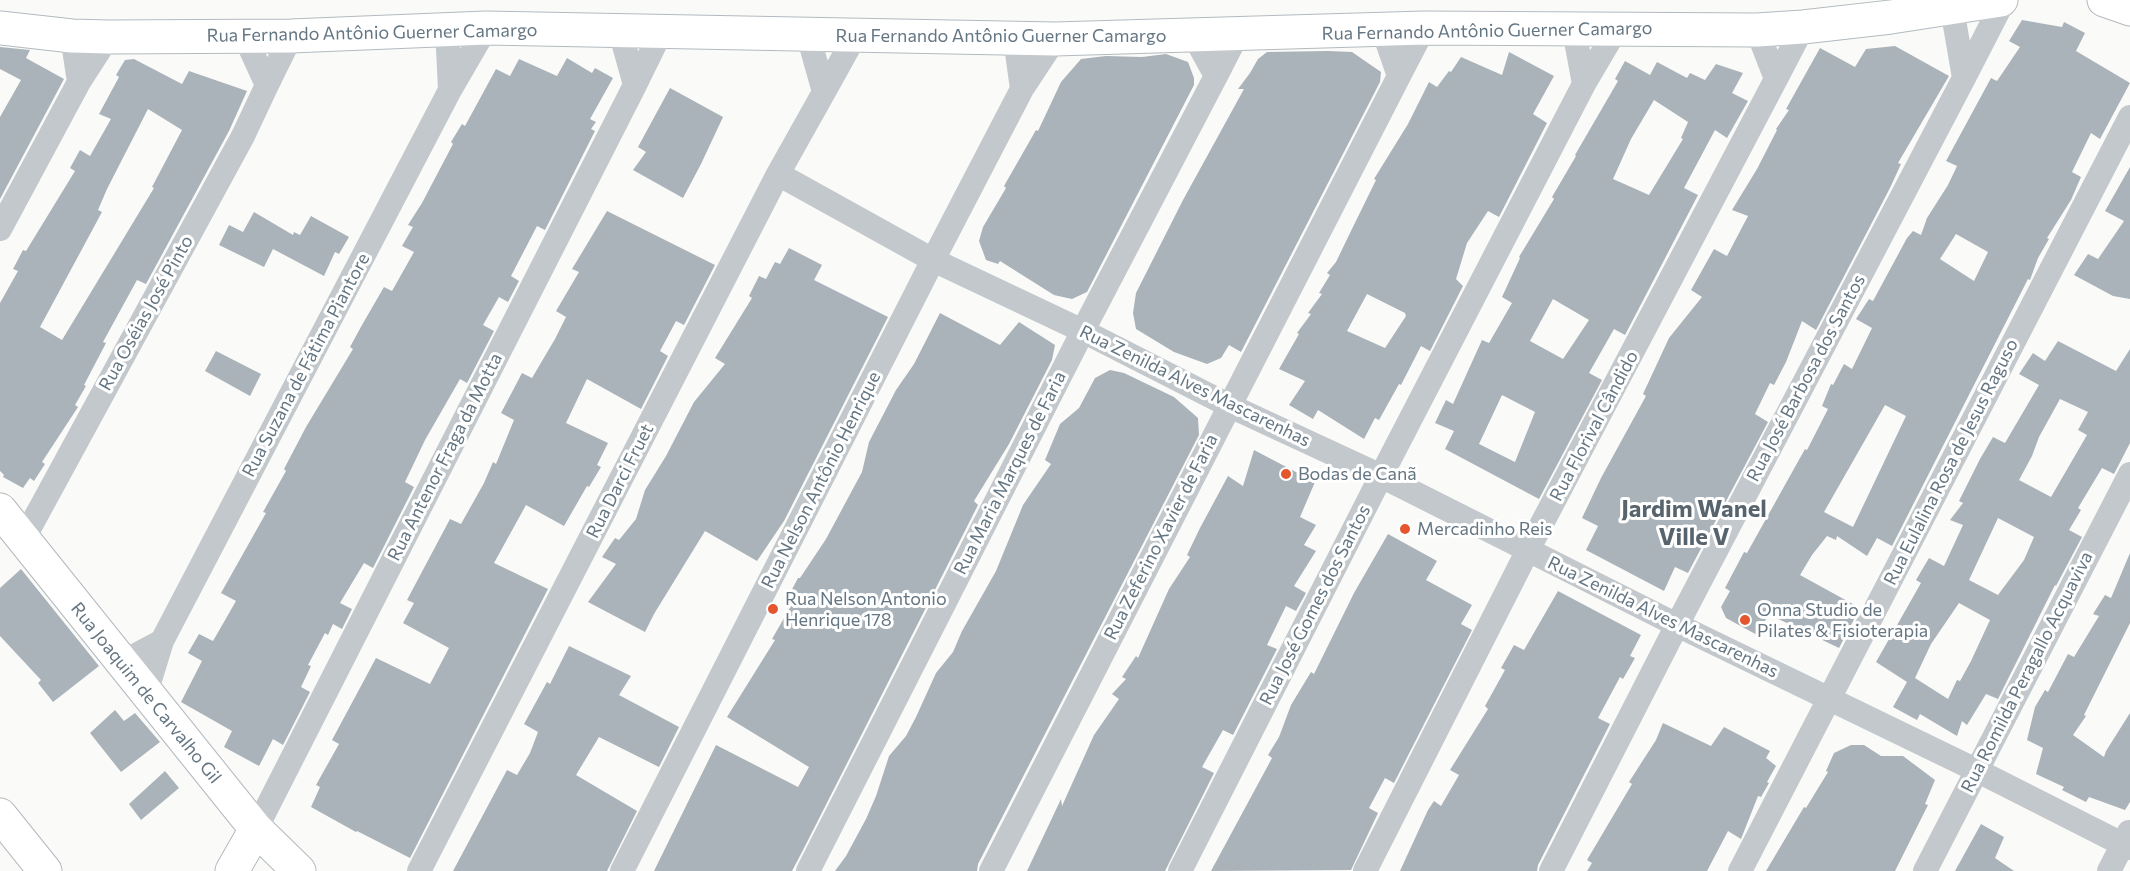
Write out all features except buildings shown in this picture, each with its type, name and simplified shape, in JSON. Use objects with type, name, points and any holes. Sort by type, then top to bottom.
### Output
[{"type":"street","name":"Rua Fernando Antônio Guerner Camargo","points":[[0,28],[72,36],[108,37],[291,36],[486,28],[1055,39],[1424,28],[1757,30],[1803,27],[2003,0]]},
{"type":"street","name":"Rua José Barbosa dos Santos","points":[[1551,871],[2003,0]]},
{"type":"street","points":[[2104,0],[2130,9]]},
{"type":"street","points":[[1952,8],[1964,78]]},
{"type":"street","name":"Rua Florival Cândido","points":[[1365,871],[1528,550],[1803,27]]},
{"type":"street","points":[[447,28],[450,90]]},
{"type":"street","name":"Rua Suzana de Fátima Piantore","points":[[146,693],[162,641],[450,90],[486,28]]},
{"type":"street","name":"Rua Zeferino Xavier de Faria","points":[[991,871],[1228,405],[1424,28]]},
{"type":"street","name":"Rua José Gomes dos Santos","points":[[1180,871],[1584,84],[1617,28]]},
{"type":"street","points":[[1383,30],[1399,76]]},
{"type":"street","points":[[1574,30],[1584,84]]},
{"type":"street","points":[[1757,30],[1776,79]]},
{"type":"street","points":[[620,31],[635,85]]},
{"type":"street","name":"Rua Antenor Fraga da Motta","points":[[255,829],[662,32]]},
{"type":"street","points":[[808,35],[824,92]]},
{"type":"street","name":"Rua Maria Marques de Faria","points":[[808,871],[1083,331],[1237,35]]},
{"type":"street","points":[[72,36],[79,82]]},
{"type":"street","name":"Rua Oséias José Pinto","points":[[23,540],[243,136],[291,36]]},
{"type":"street","name":"Rua Darci Fruet","points":[[420,871],[778,174],[855,36]]},
{"type":"street","points":[[1194,36],[1216,76]]},
{"type":"street","points":[[0,230],[79,82],[108,37]]},
{"type":"street","points":[[245,37],[267,85]]},
{"type":"street","points":[[1015,38],[1022,89]]},
{"type":"street","name":"Rua Nelson Antônio Henrique","points":[[622,871],[933,260],[1022,89],[1055,39]]},
{"type":"street","name":"Rua Eulalina Rosa de Jesus Raguso","points":[[1740,871],[2130,117]]},
{"type":"street","name":"Rua Zenilda Alves Mascarenhas","points":[[778,174],[933,260],[1083,331],[1228,405],[1381,476],[1828,699],[2127,841]]},
{"type":"street","name":"Rua Romilda Peragallo Acquaviva","points":[[1924,871],[2130,474]]},
{"type":"street","name":"Rua Joaquim de Carvalho Gil","points":[[0,510],[255,829],[299,871]]},
{"type":"street","points":[[121,663],[162,641]]},
{"type":"street","points":[[0,815],[45,871]]},
{"type":"street","points":[[232,871],[255,829]]},
{"type":"street","points":[[2109,871],[2127,841]]},
{"type":"place","name":"Bodas de Canã","points":[[1286,474]]},
{"type":"place","name":"Mercadinho Reis","points":[[1405,529]]},
{"type":"place","name":"Rua Nelson Antonio Henrique 178","points":[[773,609]]},
{"type":"place","name":"Onna Studio de Pilates & Fisioterapia","points":[[1745,620]]},
{"type":"district","name":"Jardim Wanel Ville V","points":[[1694,523]]}]
